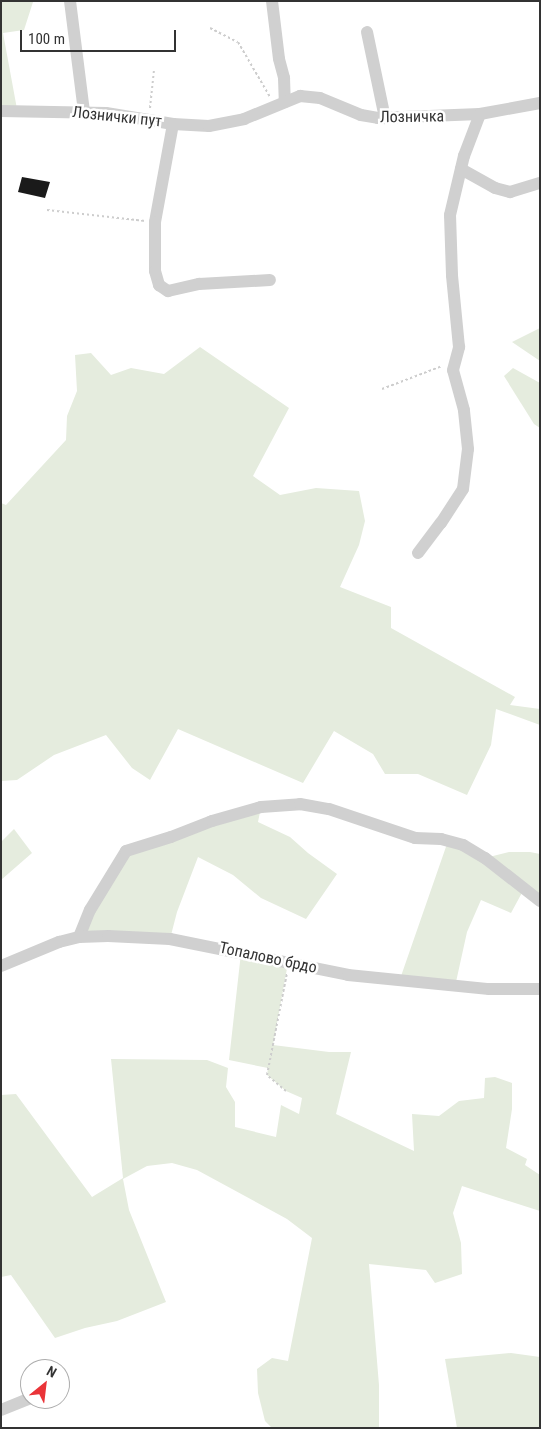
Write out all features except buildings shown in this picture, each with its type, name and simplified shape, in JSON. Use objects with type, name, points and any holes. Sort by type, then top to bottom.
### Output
[{"type":"street","points":[[70,1],[84,112]]},
{"type":"street","points":[[272,1],[284,78],[280,104]]},
{"type":"street","points":[[367,32],[385,118]]},
{"type":"street","name":"Лозничка","points":[[233,122],[300,96],[320,98],[361,115],[385,118],[480,114],[540,103]]},
{"type":"street","name":"Лознички пут","points":[[1,111],[106,113],[169,123],[209,126],[233,122]]},
{"type":"street","points":[[418,553],[442,523],[462,489],[468,450],[464,410],[453,370],[459,347],[452,275],[450,215],[461,169],[480,114]]},
{"type":"street","points":[[169,123],[155,222],[155,271],[159,285],[165,290],[199,284],[270,280]]},
{"type":"street","points":[[461,169],[495,188],[510,192],[540,183]]},
{"type":"street","points":[[79,937],[90,910],[126,851],[171,837],[212,821],[260,807],[300,804],[329,809],[415,838],[441,839],[463,845],[485,858],[540,901]]},
{"type":"street","name":"Топалово брдо","points":[[1,966],[38,949],[79,937],[108,936],[170,939],[348,975],[489,989],[540,989]]},
{"type":"street","points":[[1,1410],[20,1402]]},
{"type":"path","points":[[210,28],[238,42],[280,104]]},
{"type":"path","points":[[154,69],[150,108],[164,115],[169,123]]},
{"type":"path","points":[[47,210],[155,222]]},
{"type":"path","points":[[382,389],[456,360]]},
{"type":"path","points":[[286,1091],[267,1075],[288,963]]},
{"type":"shaded area","points":[[1,1],[33,2],[24,30],[3,33],[17,109],[1,109]]},
{"type":"shaded area","points":[[540,328],[540,361],[512,342]]},
{"type":"shaded area","points":[[200,347],[289,408],[253,476],[280,495],[316,488],[359,491],[365,521],[359,545],[340,587],[391,607],[391,628],[515,697],[510,705],[540,709],[540,725],[496,709],[491,745],[467,795],[418,774],[385,774],[373,754],[334,731],[303,783],[178,729],[150,780],[132,768],[106,735],[54,755],[17,780],[1,781],[1,503],[6,505],[66,440],[67,416],[77,391],[75,355],[91,353],[111,375],[131,368],[164,374]]},
{"type":"shaded area","points":[[513,368],[540,383],[540,428],[534,424],[504,376]]},
{"type":"shaded area","points":[[261,807],[258,822],[290,837],[337,874],[306,919],[261,898],[233,875],[198,857],[177,912],[170,939],[79,937],[126,851]]},
{"type":"shaded area","points":[[14,829],[32,853],[1,880],[1,842]]},
{"type":"shaded area","points":[[448,841],[485,858],[509,852],[540,854],[540,901],[524,889],[511,913],[481,900],[467,932],[456,982],[400,979]]},
{"type":"shaded area","points":[[241,953],[288,963],[273,1045],[329,1052],[351,1052],[336,1114],[414,1151],[412,1114],[439,1116],[459,1101],[484,1098],[485,1078],[495,1077],[512,1083],[512,1109],[506,1148],[527,1159],[525,1165],[540,1175],[540,1211],[462,1186],[453,1213],[461,1243],[462,1274],[435,1283],[426,1270],[369,1264],[379,1385],[379,1428],[272,1428],[265,1421],[258,1393],[257,1369],[272,1358],[288,1361],[312,1238],[287,1219],[197,1170],[172,1163],[147,1166],[123,1179],[129,1210],[166,1302],[117,1321],[85,1328],[55,1338],[11,1275],[1,1277],[1,1095],[16,1094],[92,1197],[123,1178],[111,1059],[207,1060],[228,1068],[226,1087],[235,1102],[235,1127],[276,1137],[281,1105],[299,1114],[302,1098],[286,1091],[267,1075],[268,1068],[229,1060]]},
{"type":"shaded area","points":[[511,1353],[540,1357],[540,1428],[457,1428],[445,1359]]}]
